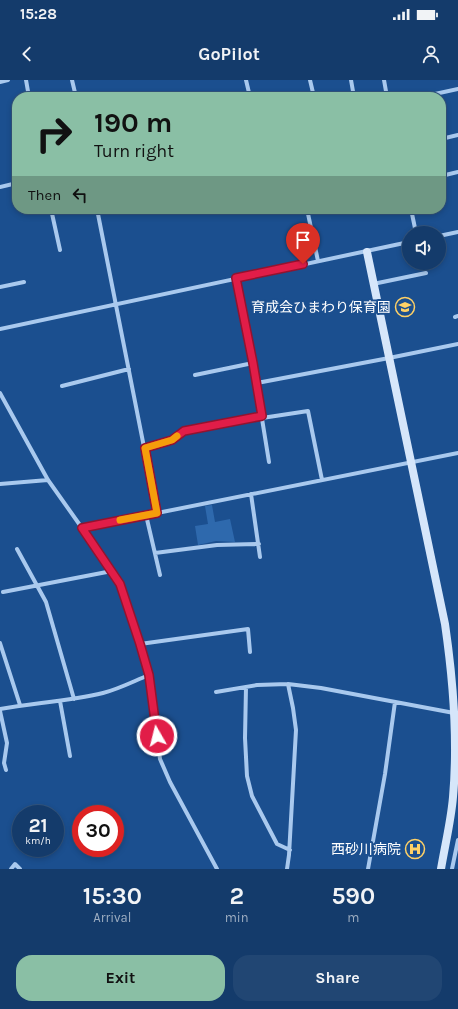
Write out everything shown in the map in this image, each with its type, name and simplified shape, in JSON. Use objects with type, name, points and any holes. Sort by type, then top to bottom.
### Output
[{"type":"street","points":[[0,82],[8,80]]},
{"type":"street","points":[[26,80],[28,92]]},
{"type":"street","points":[[72,80],[75,92]]},
{"type":"street","points":[[246,80],[249,92]]},
{"type":"street","points":[[310,80],[313,92]]},
{"type":"street","points":[[351,80],[353,92]]},
{"type":"street","points":[[384,80],[386,92]]},
{"type":"street","points":[[444,92],[458,89]]},
{"type":"street","points":[[446,138],[458,135]]},
{"type":"street","points":[[446,175],[458,172]]},
{"type":"street","points":[[0,187],[12,184]]},
{"type":"street","points":[[52,214],[60,250]]},
{"type":"street","points":[[98,214],[157,513]]},
{"type":"street","points":[[308,214],[318,261]]},
{"type":"street","points":[[412,214],[415,226]]},
{"type":"street","points":[[446,235],[458,232]]},
{"type":"street","points":[[0,329],[402,244]]},
{"type":"street","points":[[367,252],[445,624],[451,662],[455,765],[453,797],[441,869]]},
{"type":"street","points":[[373,284],[426,273]]},
{"type":"street","points":[[236,278],[257,383],[269,462]]},
{"type":"street","points":[[0,287],[24,282]]},
{"type":"street","points":[[257,383],[458,344]]},
{"type":"street","points":[[195,374],[253,363]]},
{"type":"street","points":[[62,386],[129,369]]},
{"type":"street","points":[[0,393],[2,400],[48,480],[120,584],[149,675],[160,759],[170,782],[217,869]]},
{"type":"street","points":[[145,448],[172,440],[184,431],[262,417],[308,411],[322,480]]},
{"type":"street","points":[[82,528],[458,453]]},
{"type":"street","points":[[0,484],[48,480]]},
{"type":"street","points":[[251,494],[260,557]]},
{"type":"street","points":[[146,515],[160,575]]},
{"type":"street","points":[[155,554],[217,545],[259,544]]},
{"type":"street","points":[[17,549],[46,602],[74,699]]},
{"type":"street","points":[[3,592],[112,572]]},
{"type":"street","points":[[140,644],[248,629],[250,652]]},
{"type":"street","points":[[0,643],[20,705]]},
{"type":"street","points":[[6,770],[4,763],[7,743],[0,710],[20,705],[74,699],[104,692],[149,675]]},
{"type":"street","points":[[216,692],[257,685],[288,684],[321,688],[454,713]]},
{"type":"street","points":[[287,869],[290,850],[296,730],[288,684]]},
{"type":"street","points":[[246,687],[245,738],[247,776],[252,796],[278,844],[290,850]]},
{"type":"street","points":[[60,701],[70,756]]},
{"type":"street","points":[[368,869],[385,774],[395,702]]},
{"type":"street","points":[[452,869],[458,840]]},
{"type":"street","points":[[11,869],[15,864],[20,869]]},
{"type":"shaded area","points":[[212,505],[215,522],[230,519],[235,542],[216,541],[198,545],[195,526],[208,524],[205,506]]},
{"type":"slow traffic","points":[[120,520],[157,513],[145,448],[172,440],[177,436]]},
{"type":"place","name":"育成会ひまわり保育園","points":[[405,307]]},
{"type":"place","name":"西砂川病院","points":[[415,849]]},
{"type":"route","points":[[157,736],[149,675],[120,584],[82,528],[157,513],[145,448],[172,440],[184,431],[262,416],[236,278],[303,264]]}]
